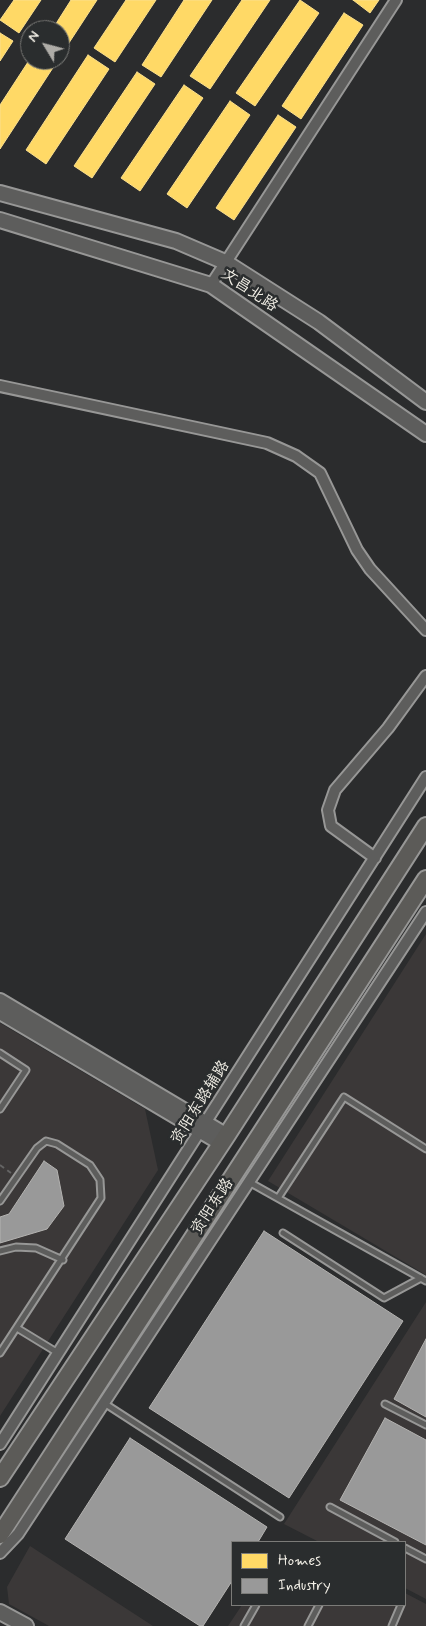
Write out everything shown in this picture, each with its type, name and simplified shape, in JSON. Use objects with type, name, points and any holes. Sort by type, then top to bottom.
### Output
[{"type":"main road","points":[[0,193],[176,241],[225,262],[319,322],[426,402]]},
{"type":"main road","name":"文昌北路","points":[[0,220],[211,285],[426,434]]},
{"type":"main road","name":"资阳东路","points":[[0,1478],[224,1140],[426,826]]},
{"type":"main road","name":"资阳东路","points":[[0,1535],[98,1398],[242,1177],[424,885]]},
{"type":"main road","points":[[0,1612],[26,1626]]},
{"type":"street","points":[[211,285],[396,0]]},
{"type":"street","points":[[0,386],[267,443],[296,456],[320,473],[356,550],[370,569],[426,630]]},
{"type":"street","points":[[374,858],[331,826],[328,810],[335,790],[388,728],[426,676]]},
{"type":"street","name":"资阳东路辅路","points":[[0,1444],[426,777]]},
{"type":"street","points":[[242,1177],[426,912]]},
{"type":"street","points":[[0,1000],[203,1128]]},
{"type":"street","points":[[0,1013],[224,1140]]},
{"type":"street","points":[[58,1354],[76,1364]]},
{"type":"street","points":[[0,1553],[18,1534],[98,1398]]},
{"type":"lane","points":[[0,1053],[26,1070],[0,1109]]},
{"type":"lane","points":[[278,1198],[344,1097],[426,1150]]},
{"type":"lane","points":[[0,1201],[37,1148],[46,1141],[57,1144],[90,1165],[100,1180],[101,1198],[63,1260],[0,1353]]},
{"type":"lane","points":[[242,1177],[423,1279]]},
{"type":"lane","points":[[282,1234],[384,1298],[423,1279]]},
{"type":"lane","points":[[0,1251],[16,1246],[36,1248],[63,1260]]},
{"type":"lane","points":[[17,1328],[58,1354]]},
{"type":"lane","points":[[98,1398],[280,1517]]},
{"type":"lane","points":[[385,1404],[426,1425]]},
{"type":"lane","points":[[330,1508],[393,1541]]},
{"type":"lane","points":[[406,1549],[426,1559]]},
{"type":"lane","points":[[244,1626],[255,1606]]},
{"type":"lane","points":[[308,1626],[318,1606]]},
{"type":"lane","points":[[392,1626],[401,1606]]},
{"type":"path","points":[[0,1165],[17,1177]]},
{"type":"shaded area","points":[[426,934],[426,1275],[268,1181]]},
{"type":"shaded area","points":[[0,1023],[145,1109],[158,1170],[0,1416]]},
{"type":"shaded area","points":[[426,1302],[426,1599],[406,1589],[406,1541],[317,1541],[284,1524]]},
{"type":"shaded area","points":[[30,1546],[153,1626],[49,1626],[9,1604],[7,1587]]},
{"type":"shaded area","points":[[406,1594],[426,1604],[426,1626],[228,1626],[241,1606],[406,1606]]},
{"type":"building: Homes","points":[[14,0],[41,0],[28,20],[20,20],[19,33],[0,20]]},
{"type":"building: Homes","points":[[71,0],[97,0],[70,41],[70,20],[58,20]]},
{"type":"building: Homes","points":[[126,0],[156,0],[115,62],[94,48]]},
{"type":"building: Homes","points":[[184,0],[212,0],[161,77],[142,65]]},
{"type":"building: Homes","points":[[242,0],[270,0],[210,89],[190,76]]},
{"type":"building: Homes","points":[[300,0],[319,13],[255,106],[236,93]]},
{"type":"building: Homes","points":[[353,0],[379,0],[370,13]]},
{"type":"building: Homes","points":[[344,13],[363,25],[301,119],[282,106]]},
{"type":"building: Homes","points":[[0,33],[13,41],[0,61]]},
{"type":"building: Homes","points":[[88,55],[109,69],[46,164],[26,150]]},
{"type":"building: Homes","points":[[23,70],[51,70],[0,149],[0,105]]},
{"type":"building: Homes","points":[[137,72],[155,84],[92,178],[74,166]]},
{"type":"building: Homes","points":[[184,85],[203,98],[140,191],[121,178]]},
{"type":"building: Homes","points":[[230,101],[250,115],[187,208],[167,194]]},
{"type":"building: Homes","points":[[278,115],[296,127],[234,220],[216,208]]},
{"type":"building: Industry","points":[[44,1161],[57,1170],[64,1206],[47,1229],[0,1243],[0,1217],[9,1214]]},
{"type":"building: Industry","points":[[264,1231],[403,1321],[289,1498],[149,1408]]},
{"type":"building: Industry","points":[[426,1339],[426,1417],[394,1399]]},
{"type":"building: Industry","points":[[385,1418],[426,1440],[426,1545],[340,1500]]},
{"type":"building: Industry","points":[[130,1438],[267,1527],[259,1541],[231,1541],[231,1583],[203,1626],[200,1626],[65,1539]]}]
